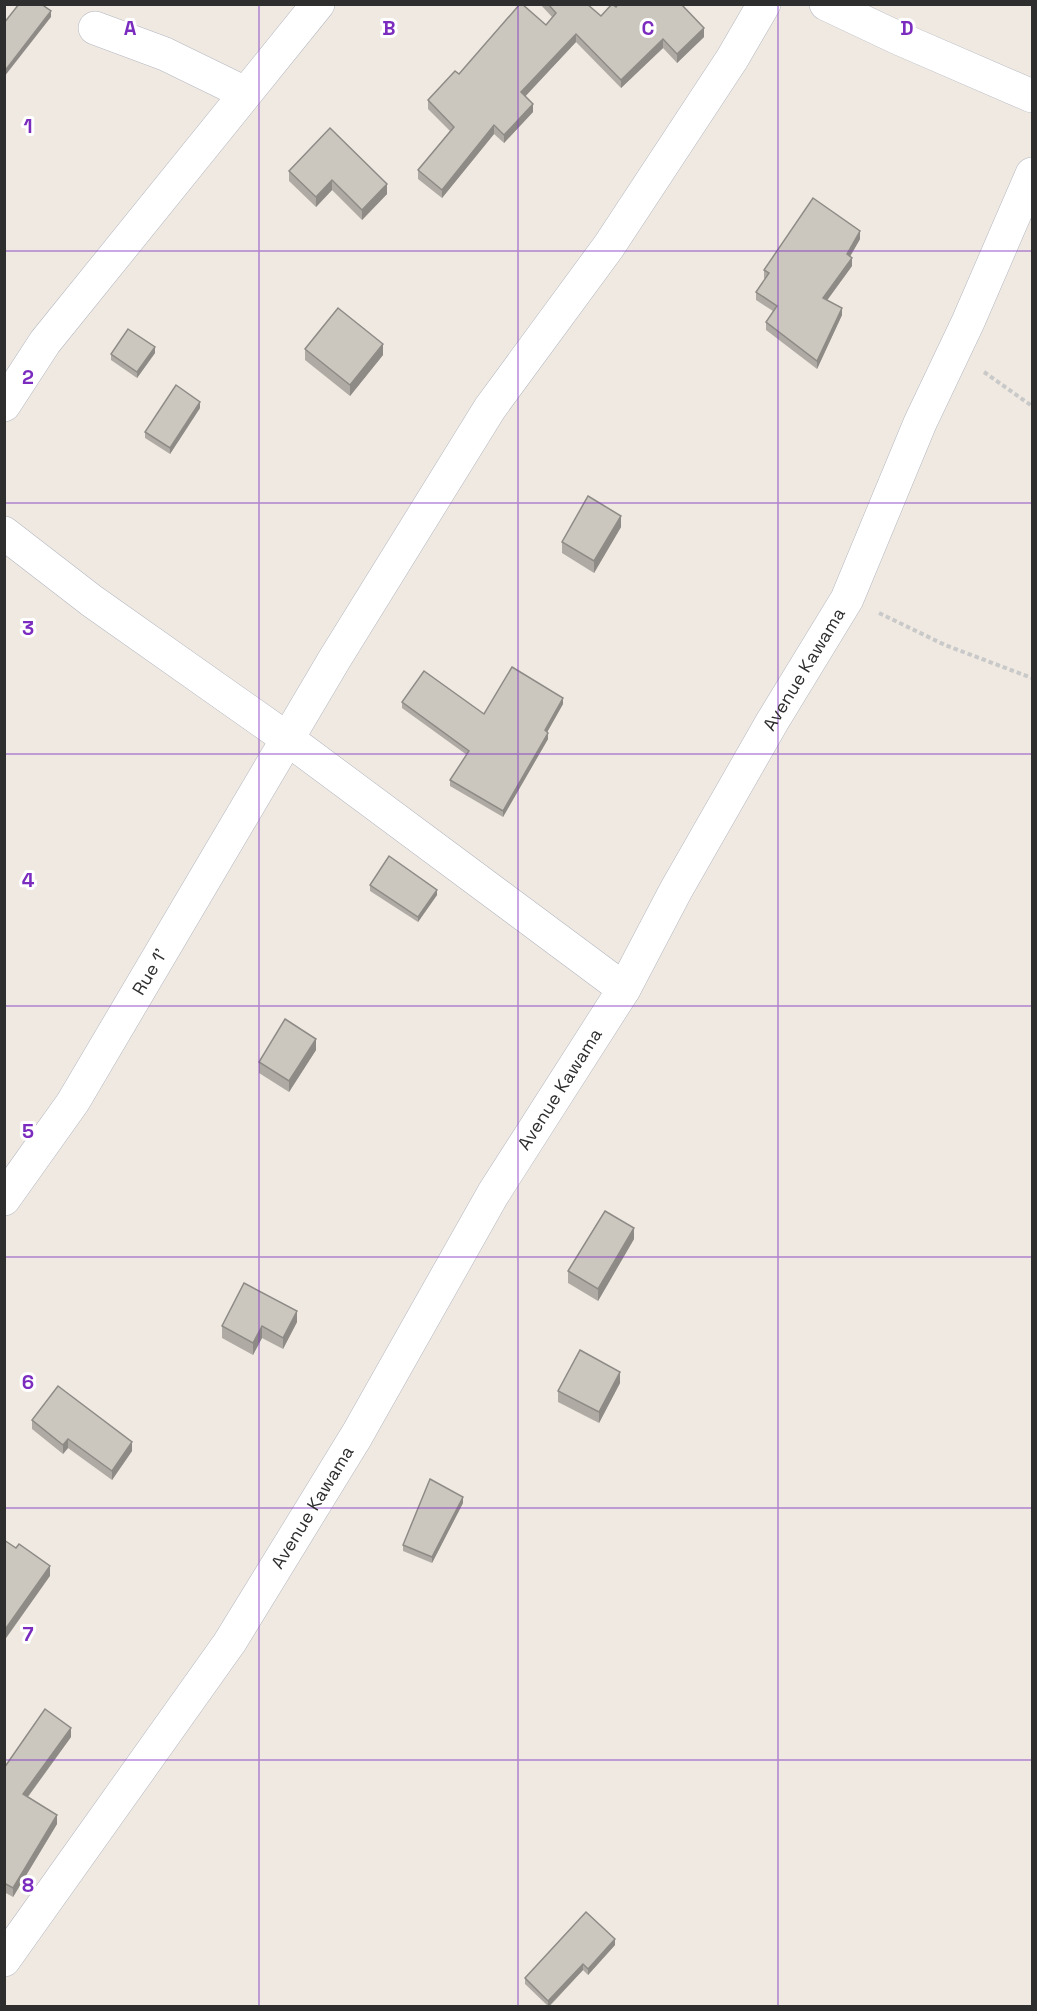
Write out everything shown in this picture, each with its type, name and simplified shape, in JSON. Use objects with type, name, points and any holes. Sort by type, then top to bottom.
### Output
[{"type":"street","points":[[4,405],[45,342],[318,4]]},
{"type":"street","name":"Rue 1'","points":[[4,1199],[73,1102],[334,660],[490,408],[609,246],[732,59],[764,4]]},
{"type":"street","points":[[826,4],[1032,96]]},
{"type":"street","points":[[95,28],[165,54],[245,93]]},
{"type":"street","name":"Avenue Kawama","points":[[4,1960],[230,1641],[357,1435],[492,1194],[624,988],[676,890],[772,722],[847,599],[920,423],[955,350],[1032,174]]},
{"type":"street","points":[[4,533],[92,601],[288,740],[624,988]]},
{"type":"path","points":[[955,350],[1032,406]]},
{"type":"path","points":[[847,599],[908,625],[945,645],[1032,678]]},
{"type":"building","points":[[19,4],[41,4],[51,11],[4,72],[4,23]]},
{"type":"building","points":[[520,4],[546,25],[556,13],[548,4],[587,4],[601,16],[612,4],[616,7],[618,4],[681,4],[704,28],[677,54],[663,39],[621,80],[576,34],[521,92],[533,104],[504,135],[494,125],[442,190],[418,170],[454,127],[428,100],[455,71],[459,74]]},
{"type":"building","points":[[330,128],[387,184],[362,210],[332,180],[316,197],[289,171]]},
{"type":"building","points":[[813,198],[860,231],[847,254],[852,258],[823,298],[842,308],[817,361],[766,322],[777,306],[756,292],[769,273],[764,270]]},
{"type":"building","points":[[338,308],[383,344],[350,385],[305,349]]},
{"type":"building","points":[[128,329],[155,347],[137,372],[111,354]]},
{"type":"building","points":[[176,385],[200,402],[170,448],[145,432]]},
{"type":"building","points":[[588,496],[621,516],[594,561],[562,542]]},
{"type":"building","points":[[512,667],[563,698],[545,730],[548,733],[503,811],[450,780],[469,751],[402,702],[424,671],[484,714]]},
{"type":"building","points":[[389,856],[437,890],[418,917],[370,885]]},
{"type":"building","points":[[285,1019],[316,1039],[289,1081],[259,1062]]},
{"type":"building","points":[[605,1211],[634,1228],[598,1289],[568,1271]]},
{"type":"building","points":[[244,1283],[297,1311],[283,1338],[262,1326],[253,1343],[222,1326]]},
{"type":"building","points":[[580,1350],[620,1372],[599,1412],[558,1391]]},
{"type":"building","points":[[58,1386],[132,1442],[112,1471],[68,1439],[63,1445],[32,1420]]},
{"type":"building","points":[[430,1479],[463,1497],[432,1557],[403,1545]]},
{"type":"building","points":[[4,1540],[16,1548],[19,1544],[50,1566],[4,1631]]},
{"type":"building","points":[[45,1709],[71,1728],[23,1794],[57,1815],[13,1888],[4,1883],[4,1768]]},
{"type":"building","points":[[586,1912],[615,1939],[588,1969],[583,1964],[548,2001],[525,1978]]}]
